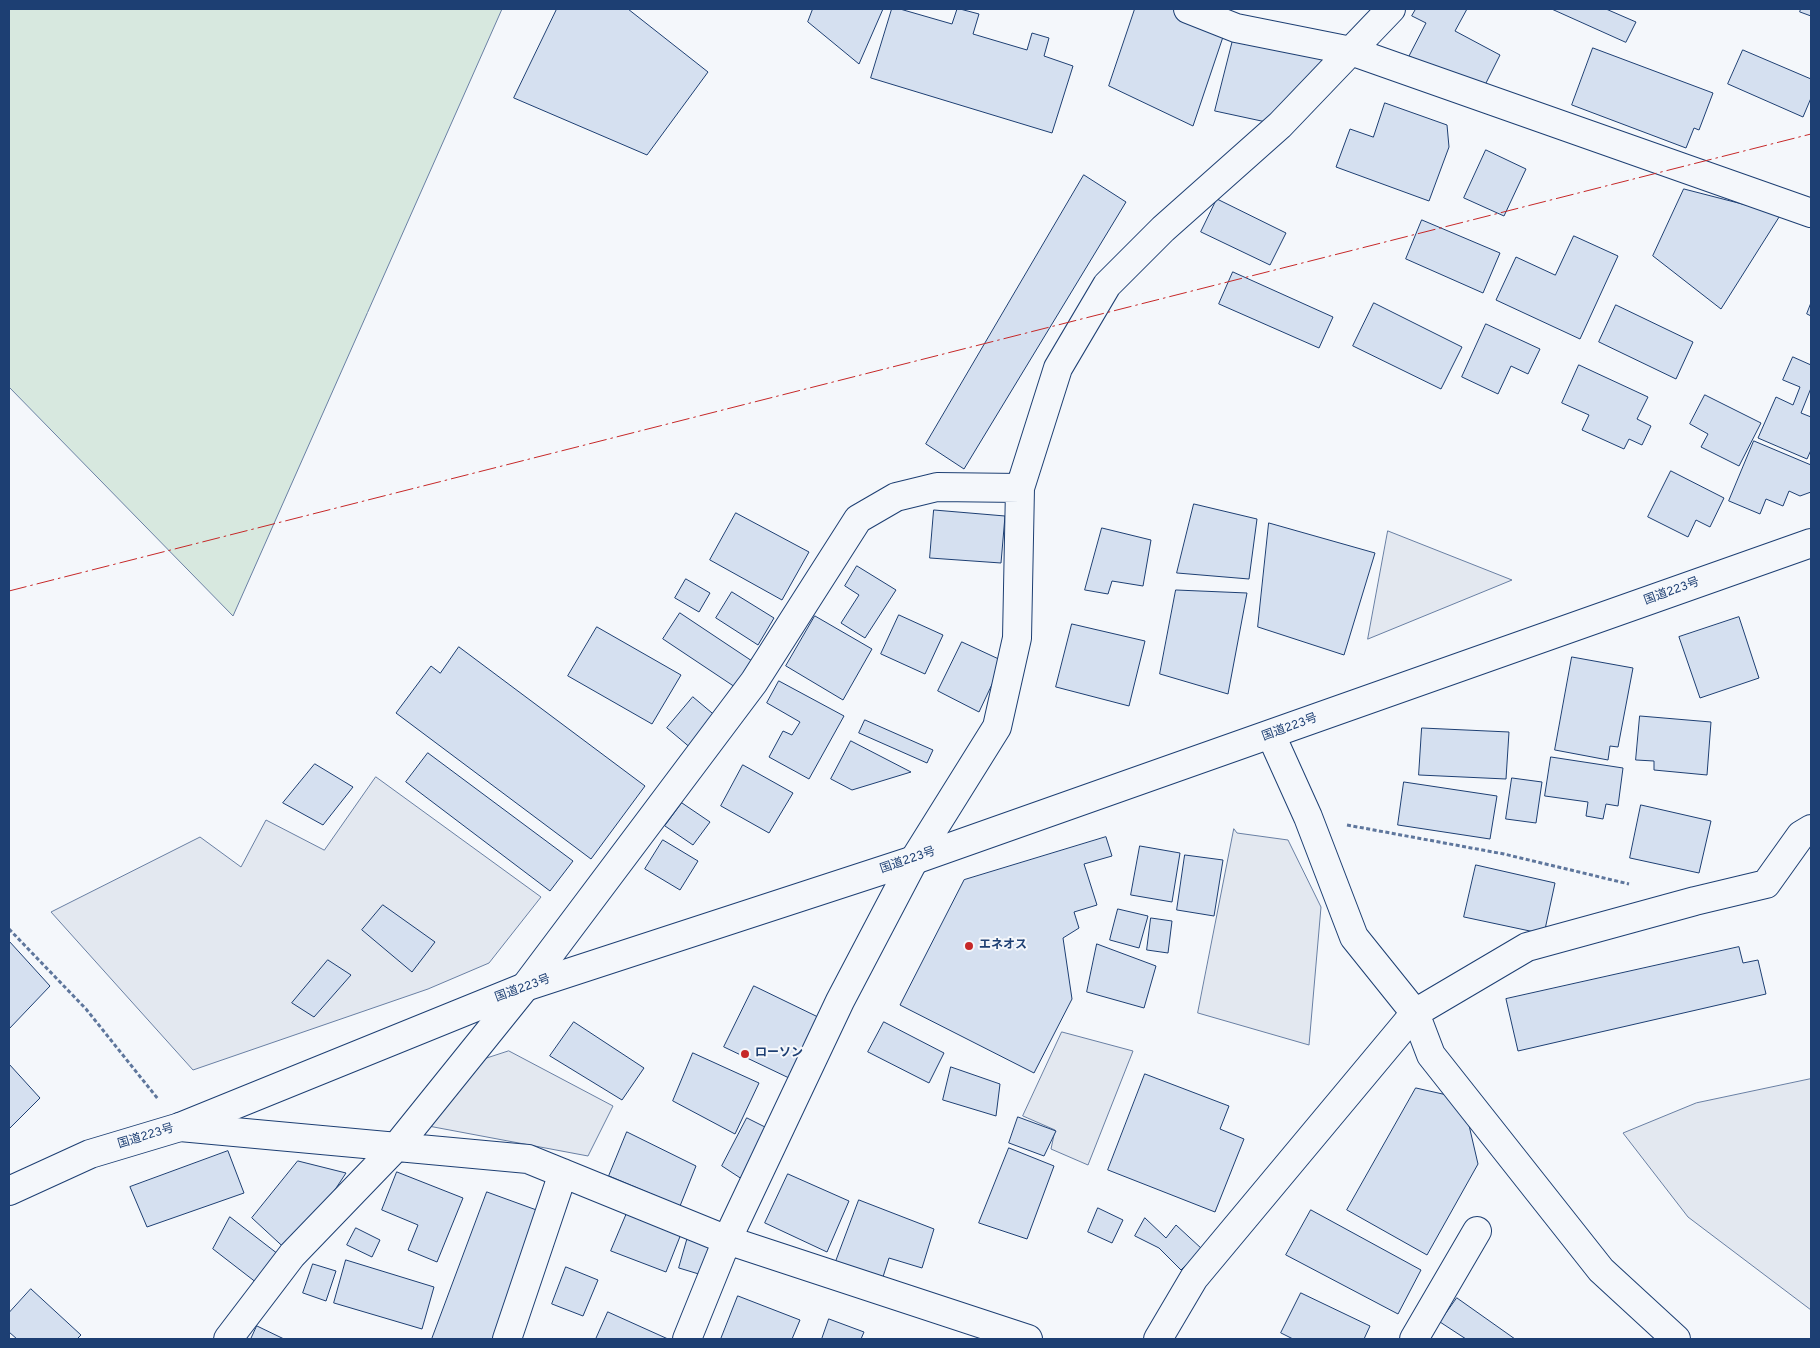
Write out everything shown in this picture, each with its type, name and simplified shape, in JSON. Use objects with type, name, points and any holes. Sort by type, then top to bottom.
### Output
[{"type":"main road","points":[[1188,9],[1236,28],[1351,51],[1811,213]]},
{"type":"main road","points":[[687,1339],[727,1240],[840,1001],[914,860],[997,727],[1017,638],[1020,488],[1058,368],[1107,285],[1163,229],[1280,125],[1391,9]]},
{"type":"main road","points":[[228,1339],[292,1255],[397,1146],[525,987],[754,682],[858,519],[896,497],[937,487],[1020,488]]},
{"type":"main road","name":"国道223号","points":[[9,1192],[90,1154],[180,1127],[525,987],[914,860],[1811,543]]},
{"type":"main road","points":[[1271,735],[1308,817],[1354,937],[1415,1013],[1431,1054],[1601,1270],[1676,1339]]},
{"type":"main road","points":[[1158,1339],[1194,1278],[1415,1013],[1527,948],[1695,901],[1766,884],[1801,835],[1811,829]]},
{"type":"main road","points":[[180,1127],[528,1159],[727,1240],[1028,1339]]},
{"type":"main road","points":[[507,1339],[563,1173]]},
{"type":"main road","points":[[1414,1339],[1477,1231]]},
{"type":"path","points":[[1308,817],[1504,854],[1638,887]]},
{"type":"path","points":[[9,928],[86,1009],[180,1127]]},
{"type":"shaded area","points":[[9,9],[502,9],[233,616],[9,387]]},
{"type":"shaded area","points":[[1388,531],[1512,580],[1368,639]]},
{"type":"shaded area","points":[[376,777],[541,897],[489,963],[428,989],[193,1070],[51,912],[200,837],[241,867],[266,820],[324,850]]},
{"type":"shaded area","points":[[1234,829],[1237,833],[1288,840],[1321,907],[1309,1045],[1198,1013]]},
{"type":"shaded area","points":[[1062,1032],[1133,1051],[1088,1165],[1051,1149],[1055,1130],[1023,1116]]},
{"type":"shaded area","points":[[509,1051],[613,1106],[588,1156],[423,1125],[463,1066]]},
{"type":"shaded area","points":[[1811,1079],[1811,1310],[1688,1217],[1623,1133],[1696,1103]]},
{"type":"building","points":[[557,9],[628,9],[708,72],[647,155],[514,98]]},
{"type":"building","points":[[813,9],[883,9],[859,64],[808,22]]},
{"type":"building","points":[[892,9],[900,9],[952,24],[957,9],[979,14],[973,34],[1027,50],[1032,33],[1049,38],[1044,56],[1073,66],[1052,133],[871,78]]},
{"type":"building","points":[[1135,9],[1188,9],[1227,25],[1193,126],[1109,86]]},
{"type":"building","points":[[1416,9],[1467,9],[1455,31],[1500,55],[1481,93],[1409,56],[1426,23],[1412,16]]},
{"type":"building","points":[[1552,9],[1606,9],[1636,22],[1626,42]]},
{"type":"building","points":[[1801,9],[1811,9],[1811,16],[1800,12]]},
{"type":"building","points":[[1236,28],[1351,51],[1280,125],[1215,111]]},
{"type":"building","points":[[1593,48],[1713,93],[1699,130],[1694,128],[1686,148],[1572,105]]},
{"type":"building","points":[[1743,50],[1811,79],[1811,98],[1803,117],[1728,84]]},
{"type":"building","points":[[1385,103],[1447,125],[1449,147],[1429,201],[1336,167],[1350,129],[1373,137]]},
{"type":"building","points":[[1486,150],[1526,169],[1504,216],[1464,198]]},
{"type":"building","points":[[1084,175],[1126,202],[964,469],[926,444]]},
{"type":"building","points":[[1684,189],[1781,214],[1721,309],[1653,256]]},
{"type":"building","points":[[1217,199],[1286,233],[1270,265],[1201,232]]},
{"type":"building","points":[[1422,220],[1500,253],[1483,293],[1406,259]]},
{"type":"building","points":[[1574,236],[1618,256],[1580,339],[1496,300],[1516,257],[1555,275]]},
{"type":"building","points":[[1233,272],[1333,317],[1319,348],[1219,304]]},
{"type":"building","points":[[1374,303],[1462,347],[1441,389],[1353,346]]},
{"type":"building","points":[[1811,303],[1811,316],[1807,314]]},
{"type":"building","points":[[1616,305],[1693,342],[1676,379],[1599,342]]},
{"type":"building","points":[[1486,324],[1540,349],[1528,374],[1511,366],[1498,394],[1462,377]]},
{"type":"building","points":[[1793,357],[1811,365],[1811,388],[1801,413],[1811,417],[1811,450],[1807,459],[1758,438],[1776,397],[1793,405],[1800,387],[1783,380]]},
{"type":"building","points":[[1579,365],[1648,397],[1637,419],[1651,426],[1642,445],[1629,439],[1624,449],[1582,430],[1589,415],[1562,403]]},
{"type":"building","points":[[1705,395],[1761,423],[1739,466],[1701,447],[1708,434],[1690,424]]},
{"type":"building","points":[[1754,441],[1811,465],[1811,492],[1800,496],[1789,491],[1783,506],[1766,499],[1760,514],[1729,501]]},
{"type":"building","points":[[1671,471],[1724,498],[1710,527],[1696,520],[1688,537],[1648,517]]},
{"type":"building","points":[[1194,504],[1257,519],[1249,579],[1177,573]]},
{"type":"building","points":[[934,510],[1005,516],[1001,563],[930,558]]},
{"type":"building","points":[[736,513],[809,552],[782,600],[710,560]]},
{"type":"building","points":[[1269,523],[1375,553],[1344,655],[1258,627]]},
{"type":"building","points":[[1102,528],[1151,540],[1143,586],[1112,581],[1108,594],[1085,590]]},
{"type":"building","points":[[857,566],[896,590],[865,638],[841,623],[859,595],[845,586]]},
{"type":"building","points":[[686,579],[710,593],[699,612],[675,598]]},
{"type":"building","points":[[1176,590],[1247,593],[1228,694],[1160,674]]},
{"type":"building","points":[[732,592],[774,618],[758,645],[716,618]]},
{"type":"building","points":[[680,613],[752,661],[735,687],[663,639]]},
{"type":"building","points":[[899,615],[943,635],[925,674],[881,654]]},
{"type":"building","points":[[815,616],[872,649],[843,700],[786,666]]},
{"type":"building","points":[[1739,617],[1759,678],[1700,698],[1679,637]]},
{"type":"building","points":[[1072,624],[1145,641],[1129,706],[1056,687]]},
{"type":"building","points":[[597,627],[681,675],[652,724],[568,676]]},
{"type":"building","points":[[962,642],[1003,661],[979,712],[938,691]]},
{"type":"building","points":[[459,647],[645,786],[591,859],[396,713],[431,666],[440,673]]},
{"type":"building","points":[[1572,657],[1633,668],[1618,747],[1610,746],[1608,760],[1555,750]]},
{"type":"building","points":[[779,681],[844,716],[809,779],[769,757],[783,731],[792,735],[800,722],[767,703]]},
{"type":"building","points":[[693,697],[718,718],[692,749],[667,728]]},
{"type":"building","points":[[1640,716],[1711,722],[1707,775],[1654,770],[1654,761],[1636,760]]},
{"type":"building","points":[[865,720],[933,750],[927,763],[859,733]]},
{"type":"building","points":[[1422,728],[1509,732],[1506,779],[1419,775]]},
{"type":"building","points":[[851,741],[911,772],[852,790],[831,779]]},
{"type":"building","points":[[428,753],[573,861],[550,891],[406,782]]},
{"type":"building","points":[[1551,757],[1623,768],[1618,806],[1606,804],[1603,819],[1586,816],[1588,802],[1545,796]]},
{"type":"building","points":[[315,764],[353,787],[323,825],[283,803]]},
{"type":"building","points":[[743,765],[793,793],[769,833],[721,806]]},
{"type":"building","points":[[1512,778],[1542,782],[1536,823],[1506,819]]},
{"type":"building","points":[[1404,782],[1497,796],[1490,839],[1398,825]]},
{"type":"building","points":[[682,803],[710,822],[693,845],[665,826]]},
{"type":"building","points":[[1641,805],[1711,821],[1699,873],[1630,858]]},
{"type":"building","points":[[1106,837],[1112,856],[1084,864],[1097,905],[1074,912],[1079,928],[1063,938],[1072,999],[1034,1073],[900,1005],[964,880]]},
{"type":"building","points":[[663,840],[698,861],[680,890],[645,869]]},
{"type":"building","points":[[1140,846],[1180,853],[1172,902],[1131,895]]},
{"type":"building","points":[[1185,855],[1223,860],[1214,916],[1177,910]]},
{"type":"building","points":[[1476,865],[1555,883],[1544,934],[1464,917]]},
{"type":"building","points":[[383,905],[435,942],[412,972],[362,930]]},
{"type":"building","points":[[1118,909],[1148,916],[1139,948],[1110,940]]},
{"type":"building","points":[[1151,918],[1172,921],[1168,953],[1147,950]]},
{"type":"building","points":[[9,941],[50,986],[9,1029]]},
{"type":"building","points":[[1097,944],[1156,966],[1144,1008],[1087,992]]},
{"type":"building","points":[[1739,947],[1743,963],[1758,960],[1766,994],[1518,1051],[1506,999]]},
{"type":"building","points":[[328,960],[351,975],[314,1017],[292,1003]]},
{"type":"building","points":[[754,986],[818,1017],[789,1078],[724,1047]]},
{"type":"building","points":[[574,1022],[644,1068],[622,1100],[550,1056]]},
{"type":"building","points":[[884,1022],[944,1053],[929,1083],[868,1052]]},
{"type":"building","points":[[693,1053],[759,1083],[735,1134],[673,1101]]},
{"type":"building","points":[[9,1064],[40,1098],[9,1129]]},
{"type":"building","points":[[951,1067],[1000,1084],[996,1116],[943,1100]]},
{"type":"building","points":[[1145,1074],[1229,1106],[1220,1129],[1244,1139],[1215,1212],[1108,1170]]},
{"type":"building","points":[[1416,1088],[1447,1095],[1468,1121],[1478,1164],[1427,1255],[1347,1210]]},
{"type":"building","points":[[1018,1117],[1056,1131],[1044,1156],[1009,1143]]},
{"type":"building","points":[[747,1118],[773,1131],[748,1183],[722,1166]]},
{"type":"building","points":[[627,1132],[696,1166],[680,1206],[609,1176]]},
{"type":"building","points":[[1009,1148],[1054,1166],[1027,1239],[979,1223]]},
{"type":"building","points":[[228,1151],[244,1193],[147,1227],[130,1187]]},
{"type":"building","points":[[298,1161],[346,1173],[292,1255],[252,1218]]},
{"type":"building","points":[[397,1172],[463,1198],[437,1262],[408,1250],[418,1225],[382,1210]]},
{"type":"building","points":[[788,1174],[849,1201],[827,1252],[765,1223]]},
{"type":"building","points":[[487,1192],[542,1212],[495,1339],[432,1339]]},
{"type":"building","points":[[859,1200],[934,1229],[922,1268],[889,1258],[882,1280],[835,1264]]},
{"type":"building","points":[[1098,1208],[1123,1220],[1112,1243],[1088,1232]]},
{"type":"building","points":[[1311,1210],[1421,1270],[1398,1314],[1286,1255]]},
{"type":"building","points":[[627,1213],[681,1234],[666,1272],[611,1251]]},
{"type":"building","points":[[230,1217],[287,1261],[266,1290],[213,1249]]},
{"type":"building","points":[[1145,1218],[1166,1238],[1176,1225],[1202,1249],[1181,1270],[1159,1248],[1135,1236]]},
{"type":"building","points":[[356,1228],[380,1240],[372,1257],[347,1245]]},
{"type":"building","points":[[689,1233],[713,1241],[702,1275],[679,1268]]},
{"type":"building","points":[[346,1260],[434,1287],[422,1329],[334,1303]]},
{"type":"building","points":[[313,1264],[336,1271],[326,1301],[303,1293]]},
{"type":"building","points":[[566,1267],[598,1280],[583,1316],[552,1304]]},
{"type":"building","points":[[31,1289],[81,1335],[77,1339],[17,1339],[9,1332],[9,1313]]},
{"type":"building","points":[[1301,1293],[1370,1326],[1364,1339],[1293,1339],[1281,1333]]},
{"type":"building","points":[[738,1296],[800,1320],[792,1339],[721,1339]]},
{"type":"building","points":[[1457,1298],[1515,1339],[1466,1339],[1440,1322]]},
{"type":"building","points":[[608,1312],[668,1339],[596,1339]]},
{"type":"building","points":[[829,1319],[864,1332],[861,1339],[822,1339]]},
{"type":"building","points":[[257,1326],[284,1339],[251,1339]]},
{"type":"power","points":[[9,591],[1811,134]]},
{"type":"place","name":"エネオス","points":[[969,946]]},
{"type":"place","name":"ローソン","points":[[745,1054]]}]
